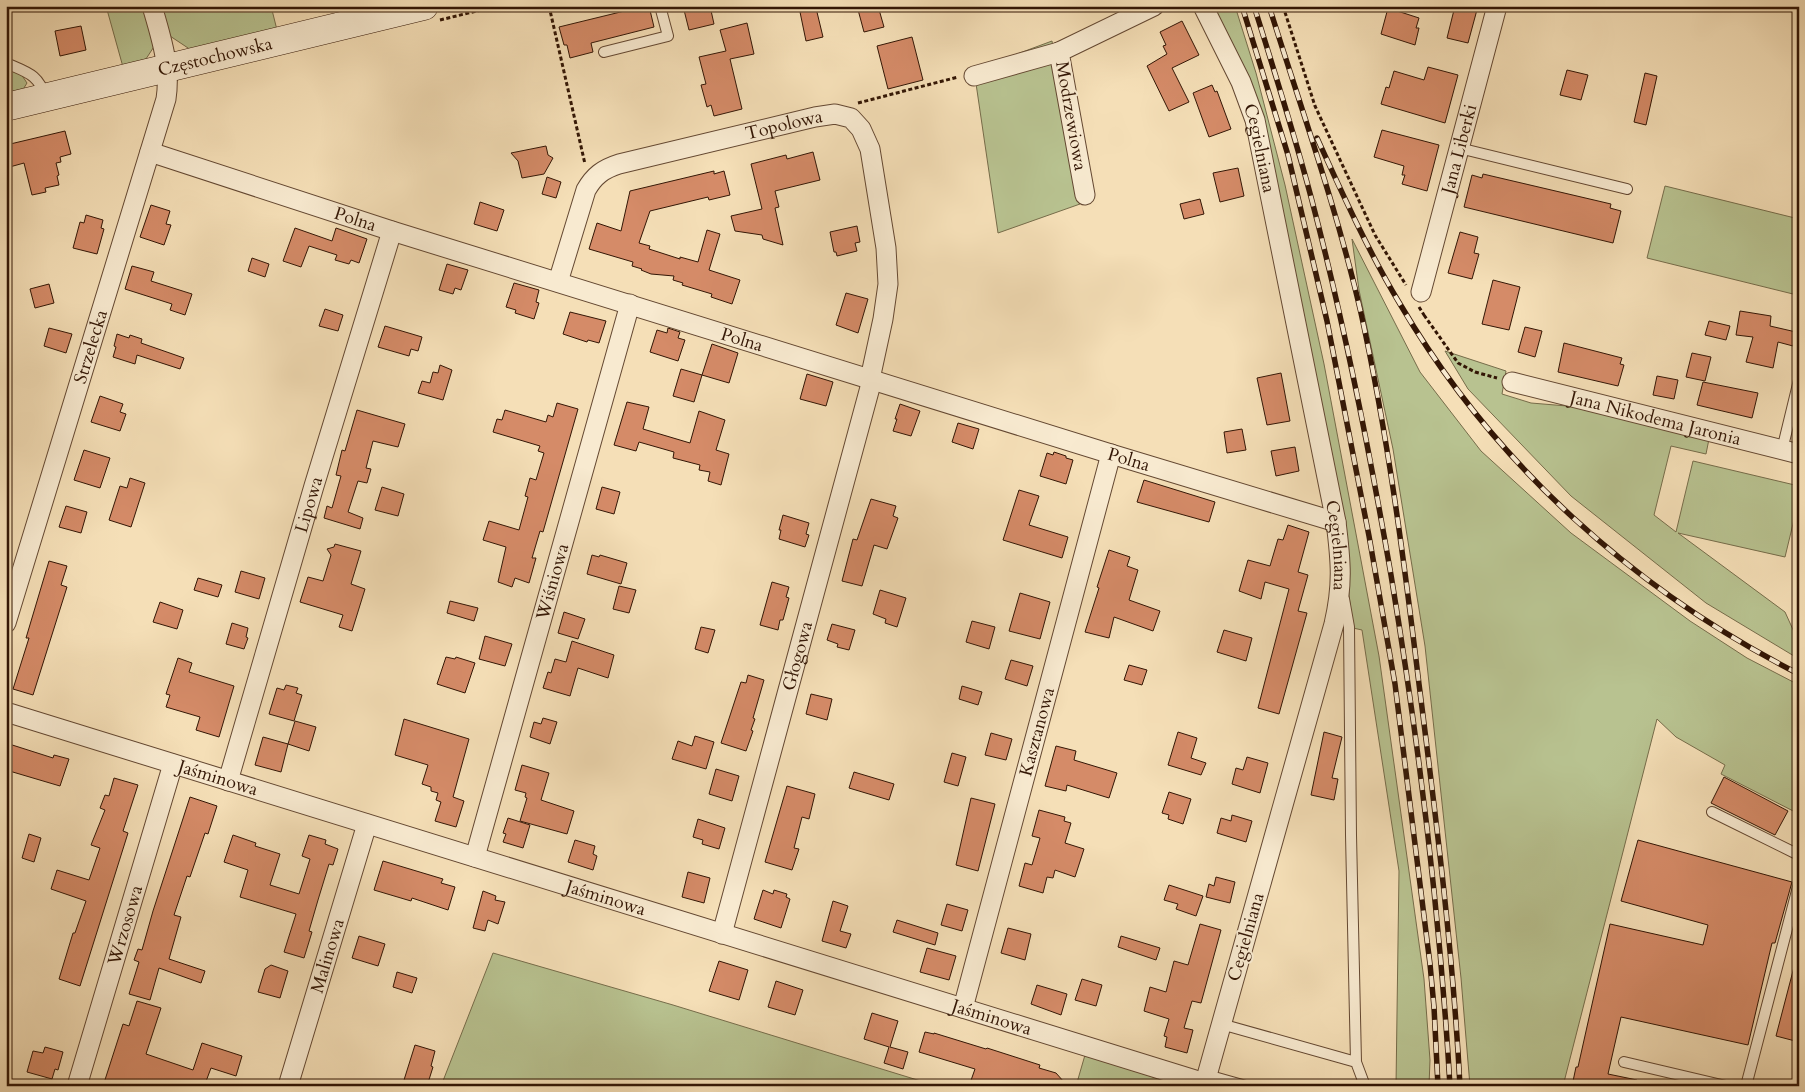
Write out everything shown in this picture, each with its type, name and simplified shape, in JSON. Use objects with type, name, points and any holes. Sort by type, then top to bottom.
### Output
[{"type":"main road","name":"Częstochowska","points":[[6,107],[424,6]]},
{"type":"street","name":"Strzelecka","points":[[6,623],[166,99],[167,69],[152,6]]},
{"type":"street","name":"Modrzewiowa","points":[[1085,195],[1059,52],[1154,6]]},
{"type":"street","name":"Cegielniana","points":[[1203,6],[1241,82],[1255,120],[1336,522],[1342,567],[1338,607],[1329,645],[1205,1081]]},
{"type":"street","name":"Jana Liberki","points":[[1415,294],[1459,148],[1497,6]]},
{"type":"street","points":[[974,76],[1059,52]]},
{"type":"street","name":"Topolowa","points":[[590,182],[600,172],[619,164],[815,117],[840,114],[851,118],[865,135],[868,142],[886,248],[887,297],[871,379]]},
{"type":"street","name":"Polna","points":[[150,152],[392,231],[1336,522]]},
{"type":"street","points":[[558,282],[590,182]]},
{"type":"street","name":"Lipowa","points":[[228,781],[314,486],[392,231]]},
{"type":"street","name":"Wiśniowa","points":[[475,857],[630,304]]},
{"type":"street","name":"Głogowa","points":[[722,934],[871,379]]},
{"type":"street","name":"Jana Nikodema Jaronia","points":[[1512,382],[1790,452]]},
{"type":"street","name":"Kasztanowa","points":[[963,1008],[1111,454]]},
{"type":"street","name":"Jaśminowa","points":[[6,712],[722,934],[1205,1081]]},
{"type":"street","name":"Wrzosowa","points":[[77,1086],[172,764]]},
{"type":"street","name":"Malinowa","points":[[288,1086],[367,824]]},
{"type":"lane","points":[[604,52],[668,36],[660,6]]},
{"type":"lane","points":[[6,63],[36,77],[45,98]]},
{"type":"lane","points":[[1459,148],[1628,189]]},
{"type":"lane","points":[[1790,452],[1799,380]]},
{"type":"lane","points":[[1341,584],[1349,627],[1350,835],[1356,1062],[1364,1086]]},
{"type":"lane","points":[[1712,812],[1799,855]]},
{"type":"lane","points":[[1746,1086],[1799,883]]},
{"type":"lane","points":[[1221,1024],[1356,1062]]},
{"type":"lane","points":[[1624,1062],[1726,1086]]},
{"type":"lane","points":[[1205,1081],[1246,1086]]},
{"type":"path","points":[[549,6],[590,182]]},
{"type":"path","points":[[1283,6],[1316,106],[1375,234],[1415,294],[1424,315],[1458,363],[1475,372],[1512,382]]},
{"type":"path","points":[[840,114],[847,106],[959,77],[974,76]]},
{"type":"path","points":[[1415,294],[1424,315]]},
{"type":"green space","points":[[106,6],[147,6],[157,42],[144,62],[123,67]]},
{"type":"green space","points":[[160,6],[271,6],[277,30],[194,52],[170,36]]},
{"type":"green space","points":[[1211,6],[1235,6],[1256,73],[1285,185],[1324,364],[1379,656],[1424,979],[1430,1060],[1429,1086],[1396,1086],[1399,871],[1362,630],[1353,628],[1349,596],[1348,559],[1271,160]]},
{"type":"green space","points":[[1052,41],[1080,204],[998,233],[974,70]]},
{"type":"green space","points":[[6,68],[21,74],[27,83],[22,91],[6,96]]},
{"type":"green space","points":[[1665,186],[1799,219],[1799,272],[1793,294],[1647,258]]},
{"type":"green space","points":[[1352,239],[1420,372],[1481,451],[1571,533],[1690,621],[1747,658],[1799,685],[1799,814],[1721,774],[1725,765],[1676,737],[1657,719],[1563,1086],[1470,1086],[1461,978],[1425,646],[1393,449],[1359,290]]},
{"type":"green space","points":[[1445,351],[1506,371],[1502,394],[1531,403],[1579,407],[1709,439],[1706,454],[1671,446],[1654,515],[1676,532],[1693,461],[1799,486],[1799,499],[1785,557],[1678,533],[1785,612],[1795,634],[1799,635],[1799,659],[1706,603],[1571,496],[1468,389]]},
{"type":"green space","points":[[493,953],[673,1005],[937,1086],[441,1086]]},
{"type":"green space","points":[[1085,1055],[1181,1086],[1076,1086]]},
{"type":"building","points":[[649,6],[654,27],[591,43],[593,52],[570,58],[567,45],[564,45],[559,27]]},
{"type":"building","points":[[683,6],[710,6],[714,24],[689,30]]},
{"type":"building","points":[[857,6],[878,6],[884,27],[864,32]]},
{"type":"building","points":[[1455,6],[1478,6],[1468,43],[1447,38]]},
{"type":"building","points":[[816,8],[823,37],[806,41],[800,12]]},
{"type":"building","points":[[1388,8],[1419,18],[1416,28],[1419,28],[1415,45],[1381,34]]},
{"type":"building","points":[[1182,21],[1199,55],[1172,68],[1189,102],[1169,111],[1147,66],[1167,54],[1163,46],[1166,45],[1160,32]]},
{"type":"building","points":[[747,23],[754,54],[730,59],[742,109],[714,116],[711,105],[707,107],[701,85],[706,84],[699,57],[726,51],[720,30]]},
{"type":"building","points":[[81,26],[86,50],[60,56],[55,31]]},
{"type":"building","points":[[912,37],[923,80],[888,89],[877,46]]},
{"type":"building","points":[[1428,67],[1458,75],[1445,123],[1381,104],[1386,87],[1389,88],[1394,71],[1424,80]]},
{"type":"building","points":[[1567,70],[1588,75],[1581,100],[1560,95]]},
{"type":"building","points":[[1645,73],[1657,76],[1646,125],[1634,122]]},
{"type":"building","points":[[1212,85],[1215,92],[1217,91],[1231,129],[1209,137],[1193,93]]},
{"type":"building","points":[[1382,130],[1439,145],[1427,191],[1402,184],[1405,175],[1402,175],[1404,166],[1374,157]]},
{"type":"building","points":[[65,131],[71,154],[60,157],[61,162],[56,163],[59,185],[45,188],[46,192],[32,195],[24,163],[6,168],[6,145]]},
{"type":"building","points":[[546,146],[548,155],[553,158],[544,174],[522,178],[518,161],[511,153]]},
{"type":"building","points":[[813,152],[820,180],[775,191],[779,207],[775,208],[783,245],[763,239],[762,235],[735,231],[731,216],[762,209],[751,164],[786,155],[787,159]]},
{"type":"building","points":[[1238,168],[1244,196],[1220,202],[1213,173]]},
{"type":"building","points":[[714,171],[714,174],[724,171],[730,195],[709,200],[708,197],[650,211],[639,243],[650,246],[649,249],[680,259],[680,257],[698,262],[707,230],[720,234],[709,270],[740,280],[732,304],[711,297],[712,294],[682,285],[683,283],[673,280],[674,276],[651,274],[632,266],[633,262],[589,249],[597,223],[621,231],[630,191]]},
{"type":"building","points":[[1483,174],[1611,204],[1610,208],[1621,211],[1613,243],[1464,207],[1472,175],[1482,178]]},
{"type":"building","points":[[547,177],[561,182],[556,198],[542,194]]},
{"type":"building","points":[[1200,199],[1204,214],[1184,219],[1180,204]]},
{"type":"building","points":[[480,202],[504,210],[497,231],[474,224]]},
{"type":"building","points":[[151,205],[170,211],[166,224],[171,225],[164,245],[140,237]]},
{"type":"building","points":[[86,215],[103,220],[101,228],[104,229],[97,254],[73,248],[80,222],[84,223]]},
{"type":"building","points":[[857,226],[860,242],[855,243],[857,251],[837,256],[836,252],[834,252],[830,232]]},
{"type":"building","points":[[295,228],[332,241],[336,228],[367,239],[359,263],[351,260],[349,264],[335,260],[337,255],[309,246],[301,267],[283,261]]},
{"type":"building","points":[[1460,232],[1478,237],[1474,253],[1479,254],[1472,279],[1448,273]]},
{"type":"building","points":[[252,258],[269,264],[265,277],[248,271]]},
{"type":"building","points":[[447,264],[468,270],[461,290],[455,288],[453,294],[439,290]]},
{"type":"building","points":[[132,266],[154,272],[151,281],[192,294],[185,315],[170,310],[172,304],[125,289]]},
{"type":"building","points":[[1493,280],[1520,287],[1509,330],[1482,324]]},
{"type":"building","points":[[514,283],[539,290],[536,302],[539,303],[534,319],[515,313],[516,310],[506,307]]},
{"type":"building","points":[[49,284],[54,303],[35,308],[30,289]]},
{"type":"building","points":[[846,293],[868,299],[858,333],[836,325]]},
{"type":"building","points":[[325,309],[343,315],[338,331],[319,326]]},
{"type":"building","points":[[1740,311],[1771,316],[1770,326],[1796,332],[1793,346],[1778,342],[1773,368],[1746,362],[1753,337],[1736,335]]},
{"type":"building","points":[[570,312],[606,321],[599,343],[588,340],[587,342],[563,334]]},
{"type":"building","points":[[1709,321],[1730,326],[1726,340],[1705,335]]},
{"type":"building","points":[[385,326],[422,337],[418,351],[411,349],[409,356],[378,347]]},
{"type":"building","points":[[1525,327],[1542,331],[1535,357],[1518,352]]},
{"type":"building","points":[[49,328],[72,334],[66,353],[44,346]]},
{"type":"building","points":[[668,328],[680,332],[678,338],[685,340],[678,361],[650,352],[657,330],[667,333]]},
{"type":"building","points":[[117,334],[129,338],[130,335],[142,339],[141,343],[184,358],[180,369],[137,355],[135,364],[113,357]]},
{"type":"building","points":[[1564,343],[1622,358],[1620,364],[1624,365],[1618,386],[1558,372]]},
{"type":"building","points":[[712,344],[738,353],[729,383],[702,375]]},
{"type":"building","points":[[1692,353],[1711,357],[1705,381],[1686,377]]},
{"type":"building","points":[[440,365],[452,370],[443,400],[418,393],[422,381],[430,383],[433,372],[438,373]]},
{"type":"building","points":[[681,369],[702,375],[694,402],[673,396]]},
{"type":"building","points":[[1281,373],[1290,421],[1267,425],[1257,378]]},
{"type":"building","points":[[807,374],[833,382],[826,406],[800,399]]},
{"type":"building","points":[[1657,376],[1678,380],[1674,399],[1653,395]]},
{"type":"building","points":[[1703,382],[1758,393],[1752,418],[1697,405]]},
{"type":"building","points":[[100,396],[123,404],[120,412],[126,414],[120,431],[91,422]]},
{"type":"building","points":[[627,402],[649,407],[643,429],[690,443],[699,411],[725,420],[716,450],[729,454],[721,485],[708,481],[710,472],[699,470],[700,465],[673,458],[674,452],[639,442],[636,451],[614,445]]},
{"type":"building","points":[[557,403],[578,409],[543,532],[540,531],[532,558],[536,558],[529,583],[515,578],[512,587],[498,582],[506,547],[483,540],[489,521],[519,530],[528,497],[525,496],[530,478],[536,480],[544,453],[538,451],[540,446],[493,432],[497,419],[502,420],[505,410],[546,422],[548,415],[553,417]]},
{"type":"building","points":[[900,404],[920,411],[911,436],[893,431]]},
{"type":"building","points":[[357,410],[405,424],[398,447],[373,441],[366,468],[371,469],[367,483],[358,481],[348,512],[363,518],[360,529],[324,518],[327,506],[332,508],[341,476],[336,475],[342,450],[345,451]]},
{"type":"building","points":[[958,423],[979,429],[973,449],[952,442]]},
{"type":"building","points":[[1242,429],[1246,450],[1227,453],[1224,432]]},
{"type":"building","points":[[1295,447],[1299,471],[1276,476],[1271,451]]},
{"type":"building","points":[[84,450],[110,458],[100,488],[74,480]]},
{"type":"building","points":[[1054,452],[1073,460],[1066,484],[1040,476],[1047,453],[1053,455]]},
{"type":"building","points":[[130,478],[145,483],[131,527],[109,520],[120,486],[127,488]]},
{"type":"building","points":[[1144,480],[1215,502],[1209,522],[1137,502]]},
{"type":"building","points":[[382,487],[404,494],[398,516],[375,510]]},
{"type":"building","points":[[602,487],[620,492],[614,514],[596,509]]},
{"type":"building","points":[[1019,490],[1039,496],[1029,525],[1068,537],[1062,558],[1003,540]]},
{"type":"building","points":[[871,499],[896,506],[893,516],[898,518],[887,549],[874,545],[862,586],[842,581],[853,539],[857,540]]},
{"type":"building","points":[[66,506],[87,512],[81,533],[59,527]]},
{"type":"building","points":[[783,515],[809,523],[806,534],[809,535],[805,547],[779,539]]},
{"type":"building","points":[[1288,525],[1309,532],[1298,572],[1308,575],[1298,611],[1307,613],[1279,714],[1258,708],[1289,589],[1265,582],[1261,599],[1239,591],[1248,560],[1270,566],[1278,539],[1283,540]]},
{"type":"building","points":[[335,544],[361,551],[351,584],[365,589],[352,631],[339,627],[343,615],[300,602],[308,577],[323,581],[331,555],[327,549],[334,547]]},
{"type":"building","points":[[1109,550],[1130,557],[1127,566],[1138,570],[1129,600],[1160,611],[1153,631],[1114,617],[1109,638],[1085,632]]},
{"type":"building","points":[[592,555],[599,557],[600,555],[627,563],[621,584],[587,574]]},
{"type":"building","points":[[49,561],[67,566],[61,585],[67,587],[33,695],[13,689],[29,638],[26,638]]},
{"type":"building","points":[[241,571],[265,578],[259,599],[235,592]]},
{"type":"building","points":[[198,578],[222,585],[218,597],[194,590]]},
{"type":"building","points":[[772,582],[789,587],[786,597],[789,598],[778,630],[760,625]]},
{"type":"building","points":[[619,586],[636,590],[629,613],[613,609]]},
{"type":"building","points":[[880,590],[906,598],[897,627],[885,623],[886,619],[873,614]]},
{"type":"building","points":[[1020,593],[1050,602],[1040,639],[1009,631]]},
{"type":"building","points":[[450,601],[478,608],[474,621],[447,613]]},
{"type":"building","points":[[160,602],[183,610],[177,629],[153,622]]},
{"type":"building","points":[[564,612],[585,619],[578,639],[558,633]]},
{"type":"building","points":[[972,621],[995,627],[989,649],[966,642]]},
{"type":"building","points":[[232,623],[248,628],[246,637],[248,638],[244,649],[226,644]]},
{"type":"building","points":[[832,624],[855,630],[849,650],[837,647],[838,644],[827,640]]},
{"type":"building","points":[[701,627],[715,630],[708,653],[695,649]]},
{"type":"building","points":[[1224,630],[1252,638],[1246,661],[1217,652]]},
{"type":"building","points":[[485,636],[512,644],[505,666],[479,659]]},
{"type":"building","points":[[572,641],[614,655],[608,678],[578,668],[570,696],[543,688],[548,672],[551,673],[555,659],[566,662]]},
{"type":"building","points":[[446,657],[455,659],[456,657],[475,663],[465,693],[437,684]]},
{"type":"building","points":[[178,658],[192,663],[189,672],[234,686],[219,737],[196,730],[200,717],[166,707],[170,695],[166,694]]},
{"type":"building","points":[[1011,660],[1033,666],[1027,686],[1005,679]]},
{"type":"building","points":[[1129,665],[1147,670],[1142,685],[1124,680]]},
{"type":"building","points":[[748,675],[764,680],[753,718],[755,719],[751,730],[753,731],[746,751],[721,743],[741,682],[746,683]]},
{"type":"building","points":[[286,685],[298,688],[296,693],[302,695],[294,721],[269,714],[277,688],[284,690]]},
{"type":"building","points":[[962,686],[982,692],[978,705],[959,699]]},
{"type":"building","points":[[811,694],[832,699],[827,720],[806,714]]},
{"type":"building","points":[[543,718],[557,722],[550,744],[530,737],[534,722],[541,724]]},
{"type":"building","points":[[404,719],[469,739],[453,797],[464,801],[456,827],[435,821],[441,802],[436,800],[438,793],[431,791],[431,787],[422,784],[428,765],[395,755]]},
{"type":"building","points":[[295,721],[316,727],[309,751],[288,744]]},
{"type":"building","points":[[1178,732],[1197,738],[1191,758],[1206,763],[1201,775],[1168,765]]},
{"type":"building","points":[[1324,732],[1342,737],[1332,778],[1338,779],[1334,800],[1311,795]]},
{"type":"building","points":[[991,733],[1012,739],[1006,760],[985,755]]},
{"type":"building","points":[[695,736],[714,742],[706,769],[672,759],[678,741],[692,746]]},
{"type":"building","points":[[263,737],[288,744],[281,772],[255,765]]},
{"type":"building","points":[[6,743],[53,758],[54,755],[69,759],[60,786],[6,770]]},
{"type":"building","points":[[1056,746],[1076,751],[1074,760],[1117,773],[1109,798],[1067,785],[1066,791],[1045,786]]},
{"type":"building","points":[[952,753],[966,757],[958,786],[944,782]]},
{"type":"building","points":[[1247,757],[1268,763],[1260,793],[1232,784],[1236,768],[1243,770]]},
{"type":"building","points":[[522,765],[549,773],[541,800],[574,811],[567,834],[520,821],[527,798],[525,797],[526,793],[515,790]]},
{"type":"building","points":[[716,769],[739,776],[732,801],[709,794]]},
{"type":"building","points":[[854,772],[894,784],[889,800],[849,788]]},
{"type":"building","points":[[1724,777],[1788,811],[1775,835],[1711,803]]},
{"type":"building","points":[[114,778],[138,785],[123,831],[128,833],[80,986],[59,979],[73,933],[75,933],[86,901],[51,889],[57,870],[89,880],[100,848],[91,845],[105,810],[100,808],[105,795],[109,796]]},
{"type":"building","points":[[787,786],[815,794],[809,819],[802,817],[794,848],[799,849],[792,870],[765,862]]},
{"type":"building","points":[[1169,792],[1191,799],[1183,824],[1168,819],[1169,815],[1162,813]]},
{"type":"building","points":[[190,797],[217,806],[208,834],[205,833],[190,877],[187,876],[174,915],[181,917],[169,959],[205,971],[201,983],[159,968],[150,1000],[129,994],[139,962],[134,960],[138,949],[142,950]]},
{"type":"building","points":[[971,798],[995,804],[978,871],[956,865]]},
{"type":"building","points":[[1039,810],[1065,817],[1064,821],[1071,823],[1065,843],[1084,849],[1075,877],[1055,870],[1053,878],[1047,877],[1043,893],[1019,886],[1025,863],[1032,865],[1040,838],[1032,836]]},
{"type":"building","points":[[1232,815],[1252,821],[1246,842],[1217,833],[1221,818],[1231,821]]},
{"type":"building","points":[[508,818],[530,825],[523,848],[503,842],[506,834],[503,833]]},
{"type":"building","points":[[698,819],[725,828],[719,849],[702,844],[703,840],[693,837]]},
{"type":"building","points":[[29,834],[41,838],[34,862],[22,858]]},
{"type":"building","points":[[233,835],[256,843],[255,846],[280,854],[270,885],[299,894],[310,859],[302,856],[309,835],[326,840],[325,844],[338,849],[333,865],[329,864],[309,931],[312,932],[304,958],[284,952],[296,914],[240,897],[248,870],[224,862]]},
{"type":"building","points":[[575,840],[595,846],[593,854],[597,856],[593,870],[568,862]]},
{"type":"building","points":[[1638,840],[1792,882],[1775,943],[1772,943],[1748,1045],[1621,1017],[1608,1074],[1637,1080],[1636,1086],[1572,1086],[1576,1067],[1578,1067],[1610,924],[1703,945],[1708,925],[1621,901]]},
{"type":"building","points":[[383,861],[443,879],[441,883],[455,887],[448,910],[412,898],[411,901],[374,890]]},
{"type":"building","points":[[688,872],[710,878],[704,903],[682,897]]},
{"type":"building","points":[[1216,877],[1235,882],[1230,903],[1206,897],[1209,884],[1214,886]]},
{"type":"building","points":[[1169,885],[1203,896],[1196,916],[1176,909],[1178,904],[1164,900]]},
{"type":"building","points":[[763,890],[773,894],[774,890],[787,894],[786,897],[790,899],[781,928],[754,919]]},
{"type":"building","points":[[483,891],[496,896],[495,900],[505,902],[498,924],[488,920],[485,931],[473,928]]},
{"type":"building","points":[[833,901],[848,906],[840,931],[851,934],[846,948],[822,941]]},
{"type":"building","points":[[947,904],[968,910],[962,931],[941,925]]},
{"type":"building","points":[[897,920],[938,933],[935,945],[893,932]]},
{"type":"building","points":[[1200,924],[1221,930],[1201,1003],[1192,1001],[1184,1028],[1193,1030],[1187,1053],[1165,1047],[1167,1037],[1164,1036],[1169,1019],[1144,1011],[1150,987],[1166,992],[1174,961],[1188,965]]},
{"type":"building","points":[[1008,928],[1031,934],[1025,960],[1001,953]]},
{"type":"building","points":[[359,936],[385,944],[378,966],[352,958]]},
{"type":"building","points":[[1121,936],[1160,948],[1156,960],[1118,947]]},
{"type":"building","points":[[927,948],[956,956],[949,980],[920,972]]},
{"type":"building","points":[[719,961],[748,970],[739,1000],[709,991]]},
{"type":"building","points":[[271,965],[288,971],[280,998],[258,992],[265,969]]},
{"type":"building","points":[[1794,967],[1799,968],[1799,1042],[1776,1036]]},
{"type":"building","points":[[397,972],[417,978],[412,993],[393,987]]},
{"type":"building","points":[[1082,979],[1102,985],[1096,1006],[1075,1000]]},
{"type":"building","points":[[776,981],[803,990],[795,1015],[768,1007]]},
{"type":"building","points":[[1037,985],[1067,994],[1061,1015],[1031,1004]]},
{"type":"building","points":[[137,1001],[161,1008],[146,1054],[193,1070],[202,1043],[242,1056],[236,1076],[211,1068],[205,1084],[198,1082],[197,1086],[103,1086],[123,1024],[129,1026]]},
{"type":"building","points":[[872,1013],[898,1021],[890,1047],[908,1052],[903,1069],[884,1063],[889,1047],[864,1039]]},
{"type":"building","points":[[925,1032],[987,1048],[1040,1065],[1039,1068],[1056,1073],[1064,1082],[1052,1086],[969,1086],[975,1069],[919,1052]]},
{"type":"building","points":[[415,1045],[435,1051],[431,1066],[433,1067],[427,1086],[404,1080]]},
{"type":"building","points":[[45,1047],[63,1052],[58,1070],[55,1069],[52,1079],[27,1072],[33,1051],[43,1053]]},
{"type":"railway","points":[[1242,6],[1288,155],[1327,321],[1369,536],[1395,684],[1430,964],[1438,1086]]},
{"type":"railway","points":[[1254,6],[1298,149],[1323,244],[1355,385],[1383,527],[1411,702],[1427,830],[1446,1022],[1450,1086]]},
{"type":"railway","points":[[1269,6],[1341,235],[1371,359],[1401,545],[1438,834],[1453,985],[1460,1086]]},
{"type":"railway","points":[[1317,138],[1346,202],[1400,304],[1437,362],[1479,418],[1524,469],[1573,518],[1625,562],[1680,603],[1738,641],[1799,674]]}]
